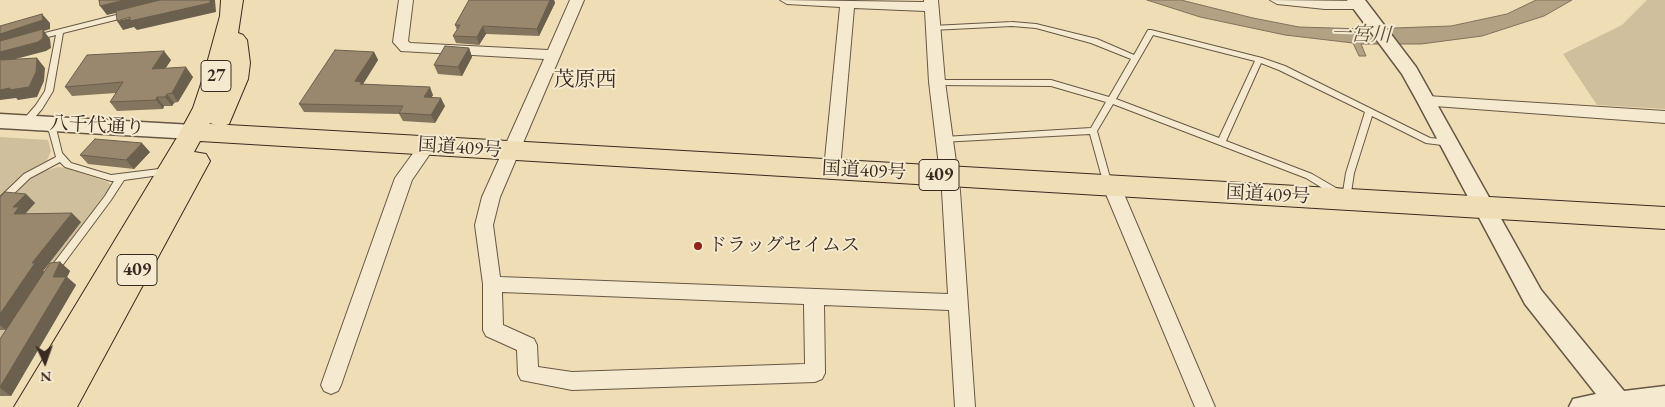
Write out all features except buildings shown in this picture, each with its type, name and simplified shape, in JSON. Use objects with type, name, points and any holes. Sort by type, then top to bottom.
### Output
[{"type":"main road","name":"27","points":[[203,133],[236,79],[238,63],[232,8]]},
{"type":"main road","name":"国道409号","points":[[203,133],[1665,218]]},
{"type":"main road","name":"409","points":[[30,407],[171,170],[203,133]]},
{"type":"main road","name":"409","points":[[60,407],[203,133]]},
{"type":"street","points":[[406,0],[400,42],[406,48],[554,55]]},
{"type":"street","points":[[577,0],[491,197],[484,225],[492,284],[493,330],[526,345],[528,374],[572,381],[815,373],[814,297]]},
{"type":"street","points":[[787,0],[931,3],[937,82],[949,176],[965,407]]},
{"type":"street","points":[[1276,0],[1325,5],[1358,2],[1408,71],[1427,101],[1533,297],[1620,405]]},
{"type":"street","points":[[832,169],[848,2]]},
{"type":"street","points":[[1427,101],[1665,117]]},
{"type":"street","name":"八千代通り","points":[[0,121],[203,133]]},
{"type":"street","points":[[332,386],[404,178],[428,145]]},
{"type":"street","points":[[1112,187],[1206,407]]},
{"type":"street","points":[[492,284],[958,302]]},
{"type":"street","points":[[1582,407],[1620,405],[1665,397]]},
{"type":"lane","points":[[26,42],[140,11]]},
{"type":"lane","points":[[932,28],[1012,24],[1036,26],[1094,42],[1135,58]]},
{"type":"lane","points":[[26,122],[39,107],[48,91],[60,32]]},
{"type":"lane","points":[[1112,187],[1105,174],[1093,131],[1151,32],[1259,60],[1282,68],[1429,141],[1450,143]]},
{"type":"lane","points":[[1221,143],[1259,60]]},
{"type":"lane","points":[[937,82],[1051,83],[1110,100],[1309,176],[1331,188],[1346,200]]},
{"type":"lane","points":[[1346,200],[1350,173],[1369,111]]},
{"type":"lane","points":[[51,124],[60,158],[68,164],[111,178],[171,170]]},
{"type":"lane","points":[[944,140],[1093,131]]},
{"type":"lane","points":[[0,202],[28,176],[60,158]]},
{"type":"lane","points":[[48,278],[121,178]]},
{"type":"shaded area","points":[[1647,0],[1665,0],[1665,109],[1597,105],[1563,54],[1622,25]]},
{"type":"shaded area","points":[[0,137],[48,140],[51,151],[47,160],[28,171],[0,198]]},
{"type":"shaded area","points":[[58,167],[108,182],[111,185],[101,203],[0,342],[0,207],[29,178]]},
{"type":"water","name":"一宮川","points":[[1147,0],[1181,0],[1299,27],[1366,29],[1451,26],[1507,14],[1536,0],[1572,0],[1544,16],[1482,36],[1421,44],[1361,44],[1366,56],[1359,56],[1353,43],[1285,35],[1200,17]]},
{"type":"place","name":"ドラッグセイムス","points":[[698,246]]},
{"type":"district","name":"茂原西","points":[[585,80]]}]
